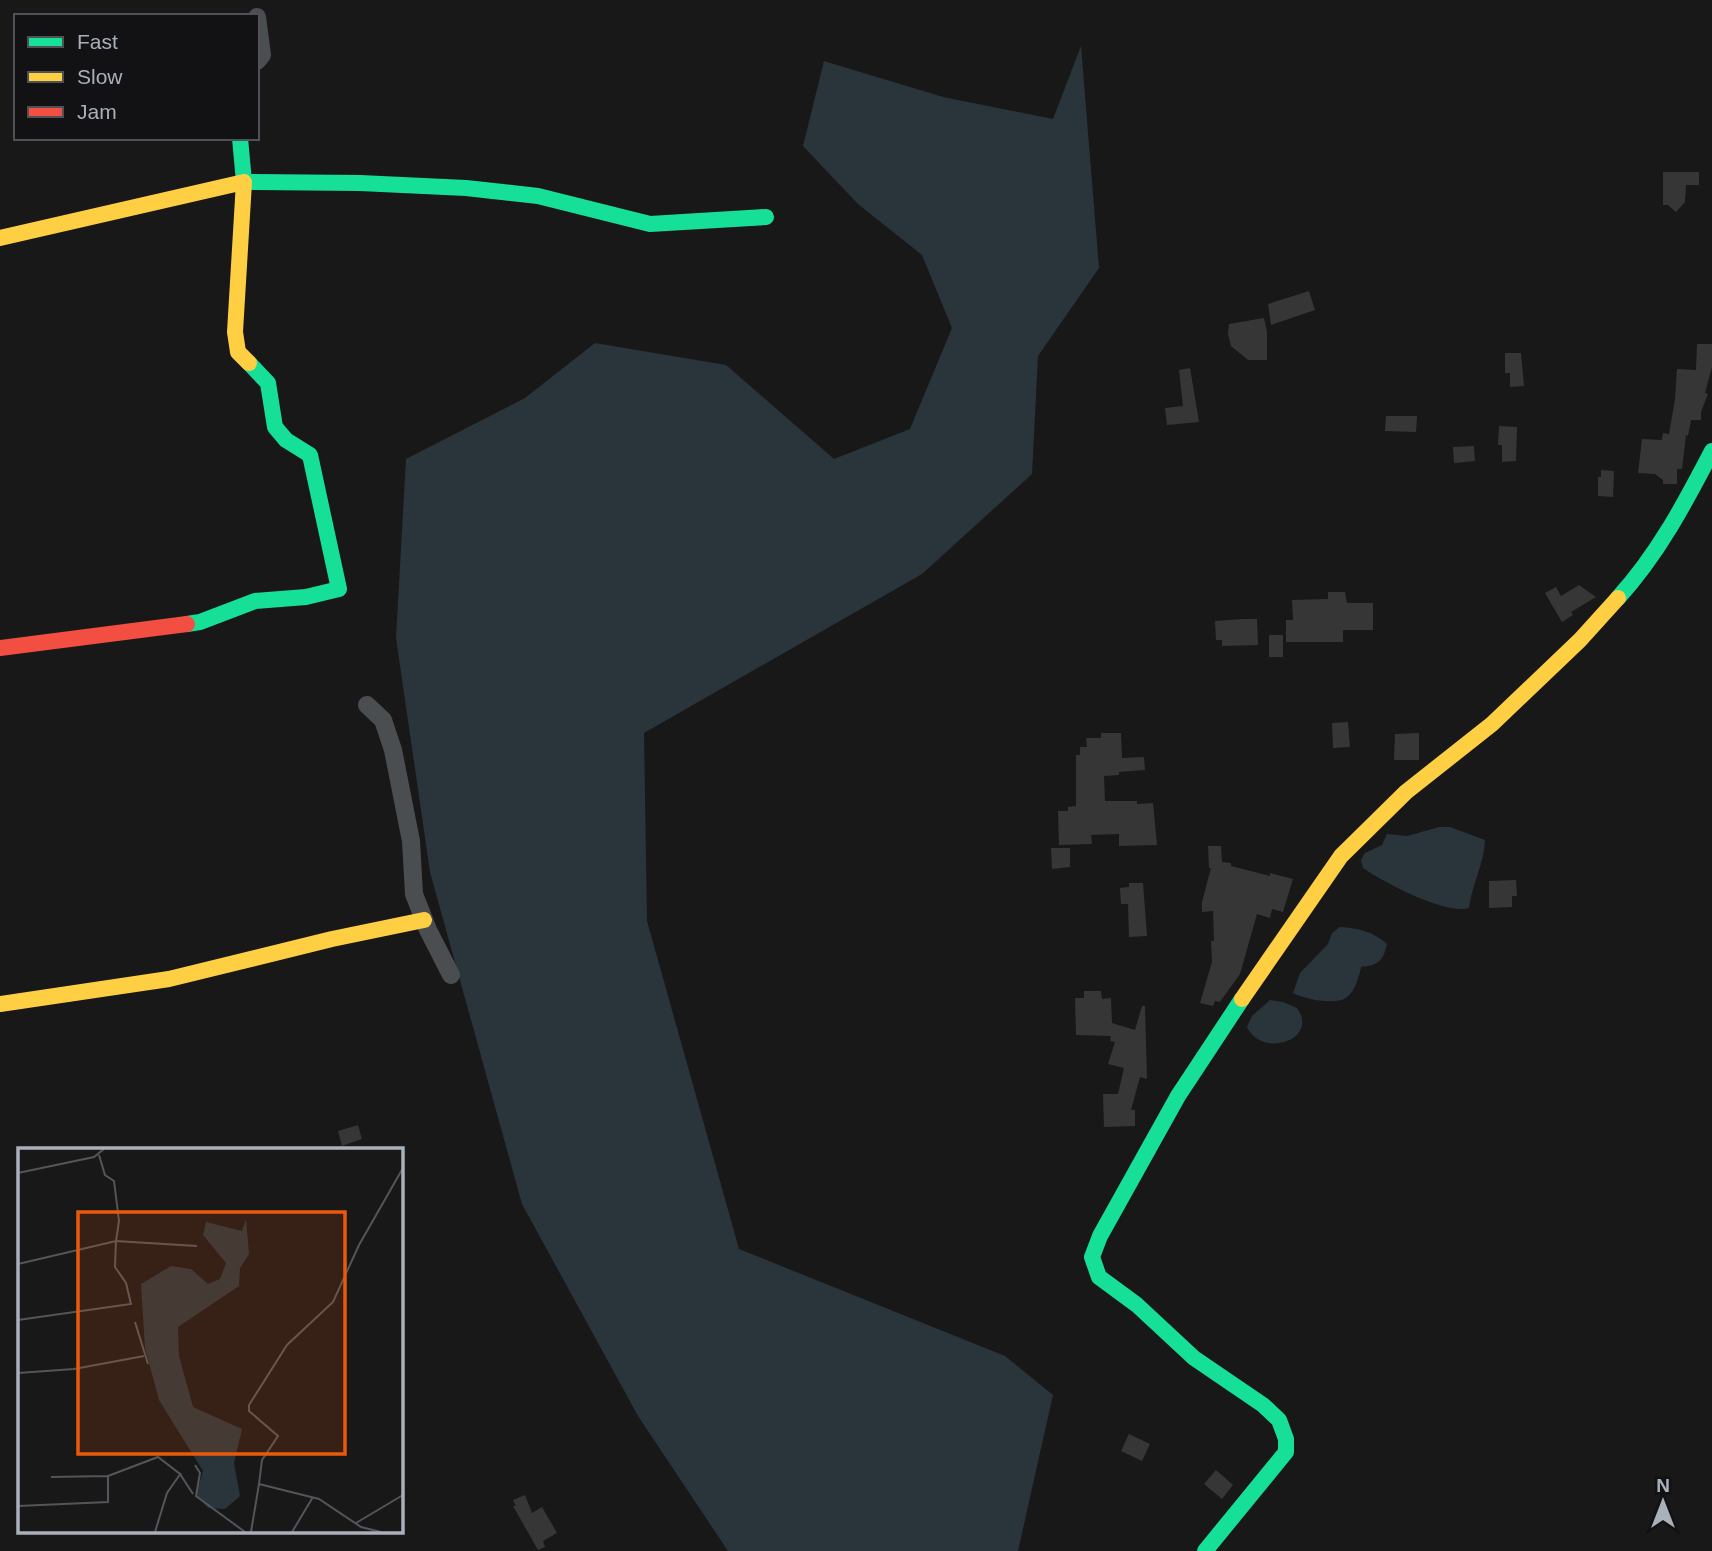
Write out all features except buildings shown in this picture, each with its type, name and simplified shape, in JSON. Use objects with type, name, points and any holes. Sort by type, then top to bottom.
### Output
[{"type":"street","points":[[259,32],[262,55],[259,59]]},
{"type":"street","points":[[0,648],[200,622],[255,601],[306,597],[339,589],[310,455],[286,440],[275,427],[268,383],[238,352],[235,332],[244,182],[240,140]]},
{"type":"street","points":[[0,238],[244,182],[360,183],[466,188],[538,196],[650,224],[766,217]]},
{"type":"street","points":[[1205,1551],[1286,1452],[1286,1439],[1279,1420],[1264,1405],[1194,1358],[1137,1305],[1099,1277],[1092,1257],[1100,1236],[1178,1096],[1224,1023],[1341,856],[1406,792],[1492,724],[1580,640],[1640,574],[1681,510],[1712,452]]},
{"type":"street","points":[[367,705],[383,720],[393,750],[411,841],[414,894],[451,975]]},
{"type":"street","points":[[0,1004],[169,979],[332,939],[424,920]]},
{"type":"shaded area","points":[[1081,46],[1099,268],[1038,356],[1032,474],[922,574],[644,733],[647,921],[739,1249],[1005,1356],[1053,1395],[1018,1551],[728,1551],[638,1416],[522,1204],[430,872],[396,638],[406,459],[525,398],[595,343],[726,365],[834,459],[910,429],[952,328],[922,255],[858,204],[803,146],[824,61],[943,97],[1053,119]]},
{"type":"shaded area","points":[[1439,827],[1450,827],[1485,840],[1469,908],[1445,907],[1430,902],[1399,889],[1363,868],[1361,860],[1365,853],[1382,845],[1387,834],[1407,836]]},
{"type":"shaded area","points":[[1340,927],[1353,928],[1377,936],[1387,944],[1382,958],[1372,965],[1361,967],[1354,988],[1342,1000],[1320,1001],[1293,993],[1300,973]]},
{"type":"shaded area","points":[[1270,1000],[1297,1008],[1301,1015],[1301,1028],[1290,1040],[1281,1043],[1262,1041],[1253,1036],[1247,1027],[1252,1016]]},
{"type":"traffic: fast","points":[[240,140],[244,182],[360,183],[466,188],[538,196],[650,224],[766,217]]},
{"type":"traffic: fast","points":[[187,624],[200,622],[255,601],[306,597],[339,589],[310,455],[286,440],[275,427],[268,383],[249,363]]},
{"type":"traffic: fast","points":[[1618,598],[1658,546],[1712,451]]},
{"type":"traffic: fast","points":[[1205,1551],[1286,1452],[1286,1439],[1279,1420],[1263,1405],[1194,1358],[1137,1305],[1099,1277],[1092,1257],[1100,1236],[1178,1096],[1242,999]]},
{"type":"traffic: slow","points":[[0,238],[244,182],[235,332],[238,352],[249,363]]},
{"type":"traffic: slow","points":[[1242,999],[1341,856],[1406,792],[1492,724],[1580,640],[1618,598]]},
{"type":"traffic: slow","points":[[0,1004],[169,979],[332,939],[424,920]]},
{"type":"traffic: jam","points":[[0,648],[187,624]]}]
